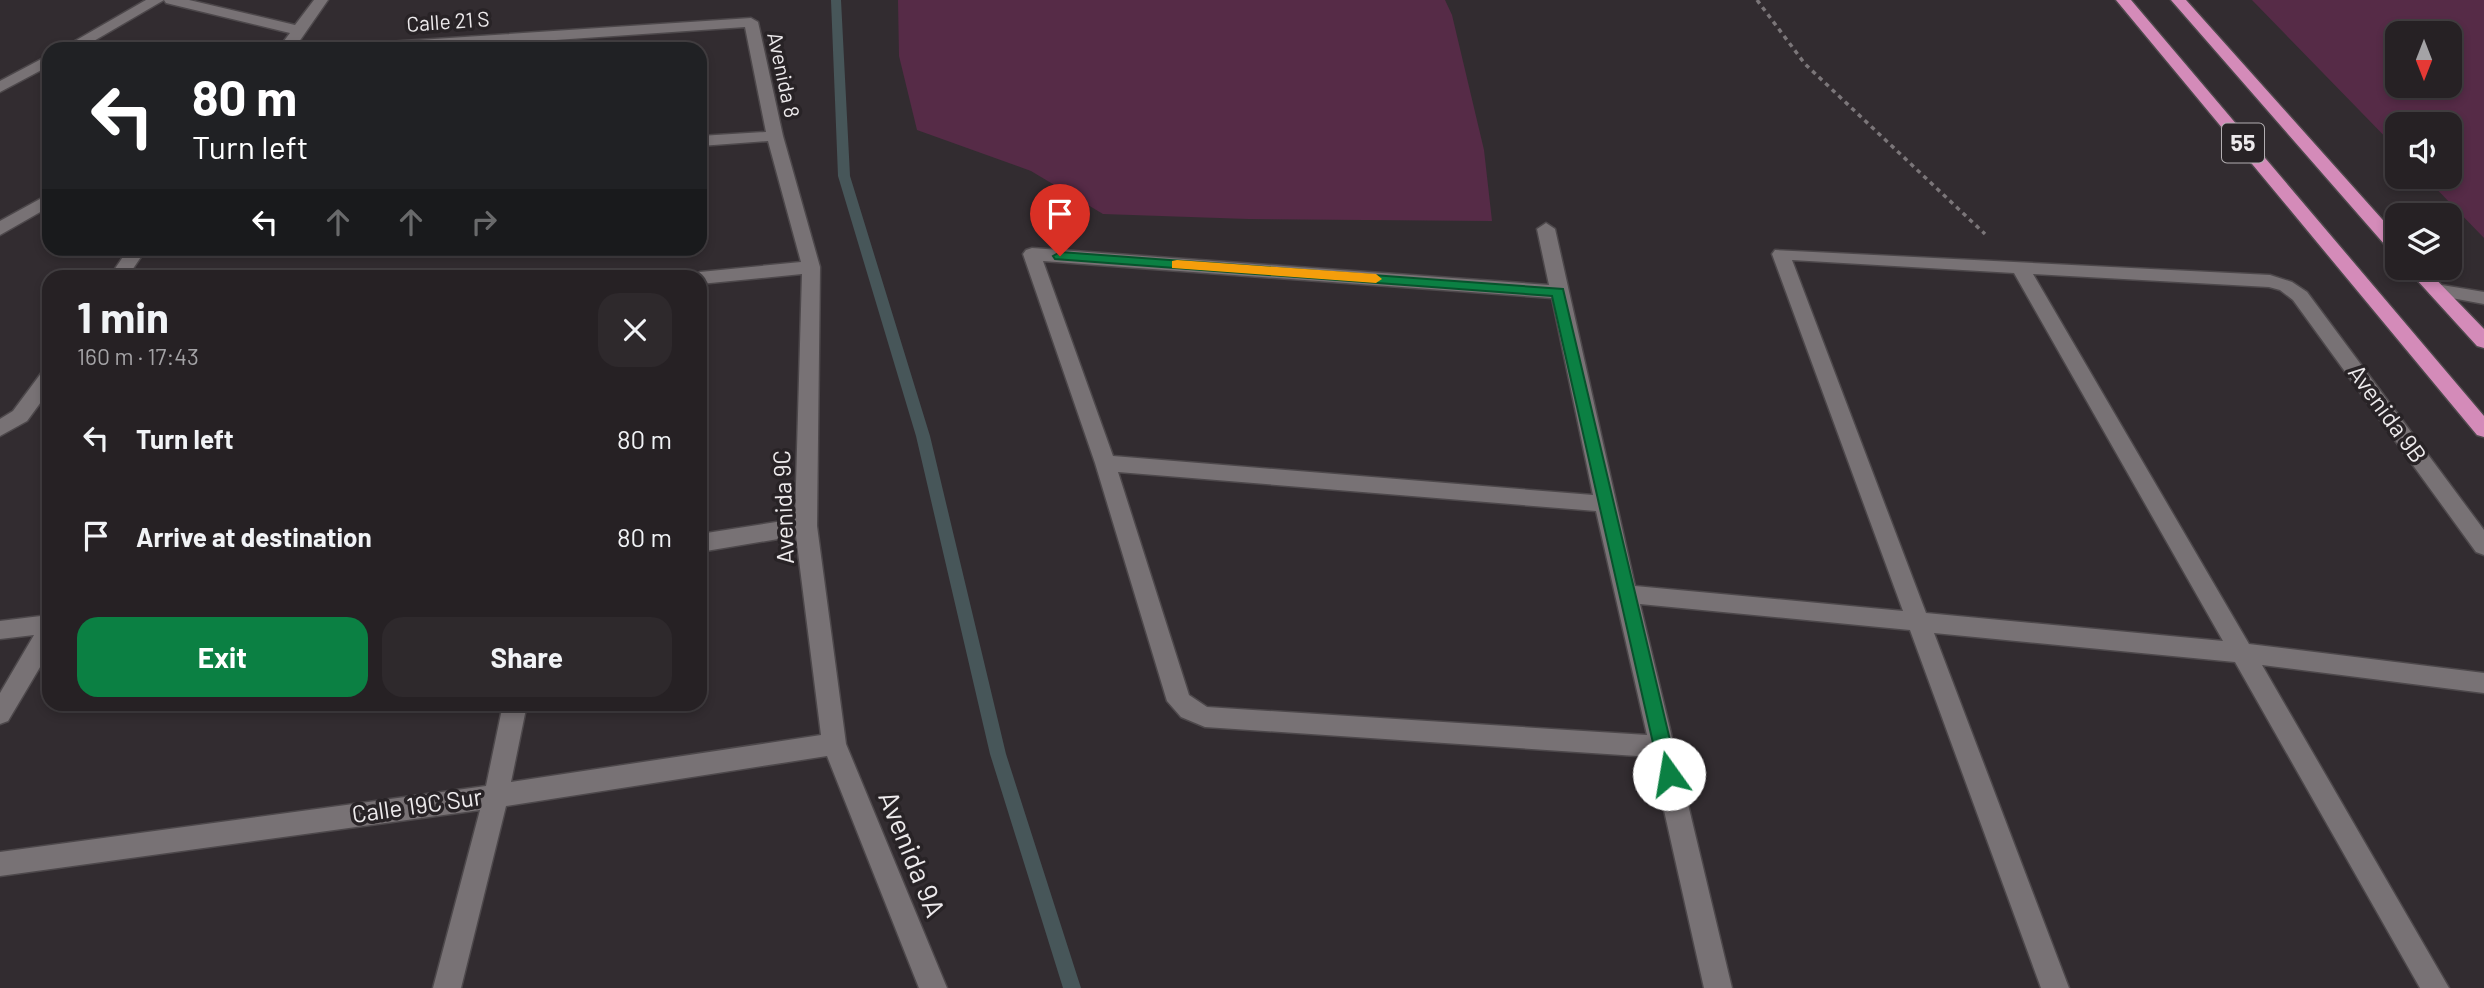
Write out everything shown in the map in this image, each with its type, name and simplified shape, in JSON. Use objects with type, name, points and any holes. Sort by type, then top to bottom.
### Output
[{"type":"highway","name":"55","points":[[2123,0],[2484,430]]},
{"type":"highway","name":"55","points":[[2178,0],[2385,234]]},
{"type":"highway","points":[[2426,280],[2484,341]]},
{"type":"street","points":[[82,42],[157,0]]},
{"type":"street","points":[[171,0],[301,31]]},
{"type":"street","points":[[292,42],[321,0]]},
{"type":"street","name":"Calle 21 S","points":[[460,42],[751,22]]},
{"type":"street","name":"Avenida 8","points":[[751,22],[775,136],[811,267]]},
{"type":"street","points":[[0,87],[42,64]]},
{"type":"street","points":[[707,141],[775,136]]},
{"type":"street","points":[[0,229],[42,203]]},
{"type":"street","points":[[1546,229],[1605,504],[1718,988]]},
{"type":"street","points":[[1558,292],[1032,254],[1105,463],[1179,701],[1189,710],[1205,717],[1663,747]]},
{"type":"street","points":[[2055,988],[1781,254],[2021,268],[2435,988]]},
{"type":"street","points":[[707,277],[811,267]]},
{"type":"street","name":"Avenida 9C","points":[[811,267],[806,526],[834,744]]},
{"type":"street","name":"Avenida 9B","points":[[2021,268],[2270,281],[2286,286],[2300,296],[2484,546]]},
{"type":"street","points":[[2436,290],[2484,298]]},
{"type":"street","points":[[0,448],[42,386]]},
{"type":"street","points":[[0,429],[20,416]]},
{"type":"street","points":[[1105,463],[1605,504]]},
{"type":"street","points":[[707,542],[806,526]]},
{"type":"street","points":[[1626,594],[2244,653],[2484,683]]},
{"type":"street","points":[[0,630],[42,625]]},
{"type":"street","points":[[0,714],[42,643]]},
{"type":"street","points":[[447,988],[496,796],[514,711]]},
{"type":"street","name":"Calle 19C Sur","points":[[0,864],[496,796],[834,744]]},
{"type":"street","name":"Avenida 9A","points":[[834,744],[933,988]]},
{"type":"path","points":[[1757,0],[1805,64],[2021,268]]},
{"type":"shaded area","points":[[898,0],[1445,0],[1452,15],[1484,150],[1492,221],[1248,219],[1103,214],[1031,171],[917,130],[899,56]]},
{"type":"shaded area","points":[[2252,0],[2484,0],[2484,238],[2462,215],[2462,203],[2450,203],[2437,189],[2462,189],[2462,112],[2385,112],[2385,137]]},
{"type":"waterway","points":[[836,0],[844,176],[923,436],[998,754],[1072,988]]},
{"type":"slow traffic","points":[[1177,264],[1376,279]]},
{"type":"route","points":[[1060,256],[1558,292],[1669,774]]}]
